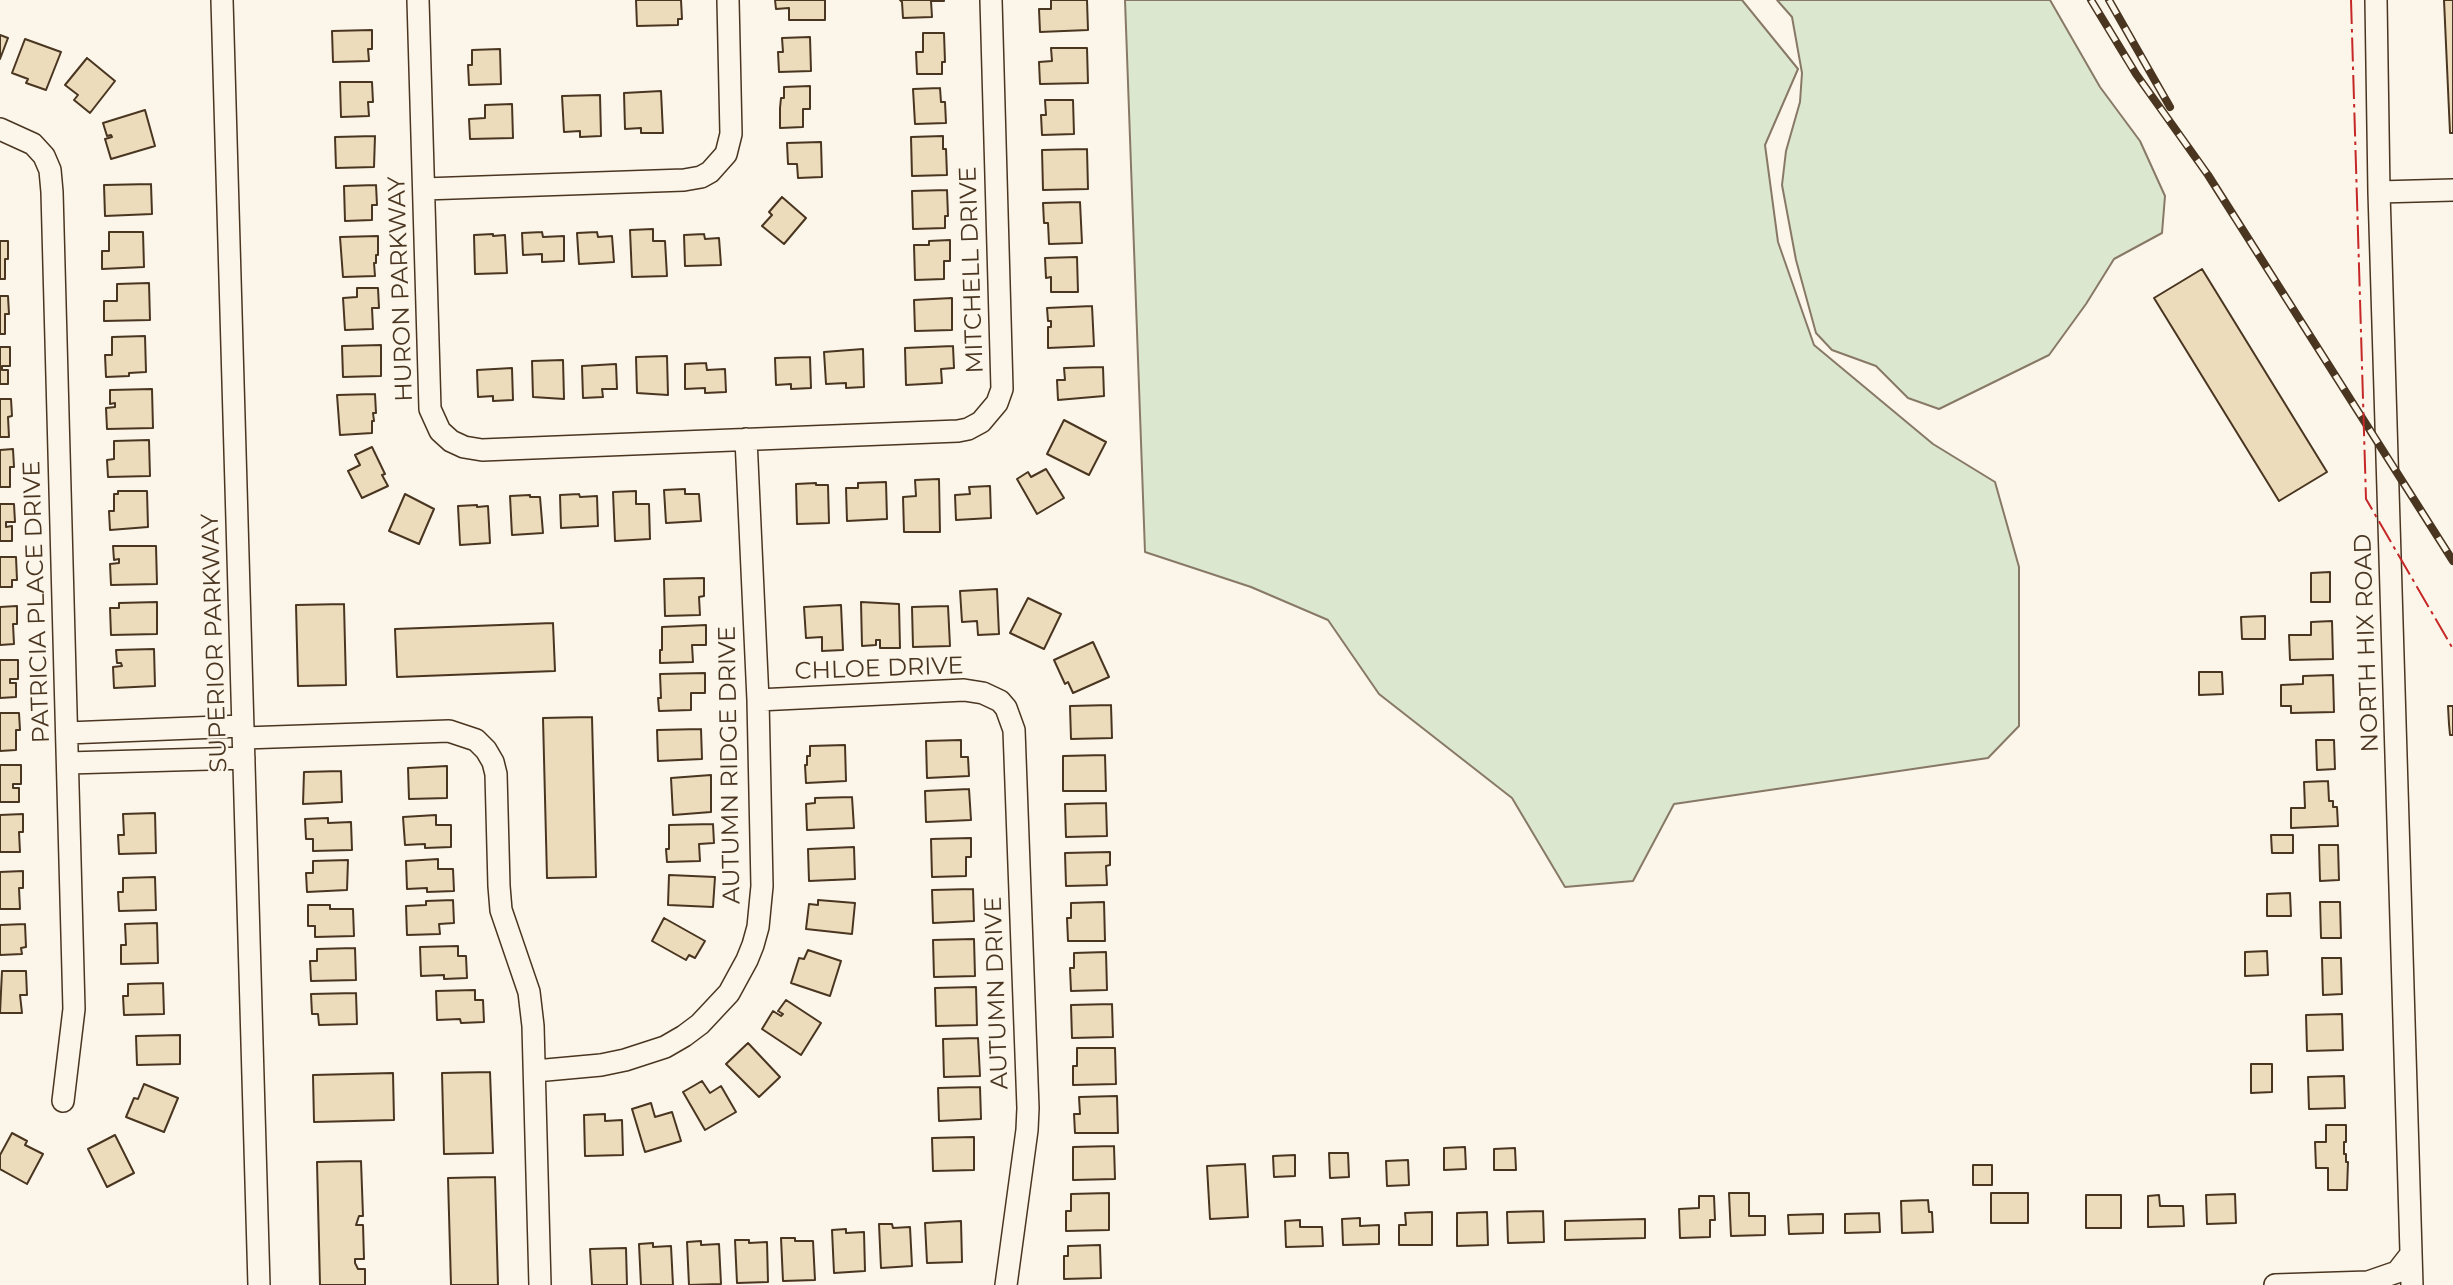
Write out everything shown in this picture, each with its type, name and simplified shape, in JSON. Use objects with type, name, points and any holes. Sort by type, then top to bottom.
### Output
[{"type":"street","name":"SUPERIOR PARKWAY","points":[[222,0],[259,1285]]},
{"type":"street","name":"HURON PARKWAY","points":[[418,0],[430,409],[440,431],[451,441],[464,447],[482,450],[746,439]]},
{"type":"street","points":[[424,189],[684,180],[701,177],[710,172],[726,154],[731,134],[728,0]]},
{"type":"street","name":"MITCHELL DRIVE","points":[[746,439],[958,431],[981,422],[997,403],[1002,389],[991,0]]},
{"type":"street","name":"NORTH HIX ROAD","points":[[2376,0],[2379,192],[2412,1285]]},
{"type":"street","name":"PATRICIA PLACE DRIVE","points":[[0,129],[33,144],[44,156],[51,170],[74,1009],[63,1101]]},
{"type":"street","points":[[2379,192],[2453,190]]},
{"type":"street","name":"AUTUMN RIDGE DRIVE","points":[[535,1070],[601,1065],[665,1047],[700,1024],[729,993],[747,960],[758,927],[762,896],[758,700],[746,439]]},
{"type":"street","name":"CHLOE DRIVE","points":[[758,700],[964,690],[983,693],[1000,701]]},
{"type":"street","name":"AUTUMN DRIVE","points":[[1000,701],[1006,708],[1014,730],[1028,1108],[1006,1285]]},
{"type":"street","points":[[67,733],[210,729],[244,741]]},
{"type":"street","points":[[68,763],[244,741],[449,732],[476,740],[486,750],[496,774],[502,910],[529,992],[535,1070],[540,1285]]},
{"type":"street","points":[[2275,1285],[2368,1283],[2397,1272],[2411,1254]]},
{"type":"green space","points":[[1125,0],[1742,0],[1798,69],[1765,145],[1778,242],[1814,345],[1933,444],[1995,482],[2019,567],[2019,726],[1988,758],[1674,804],[1633,881],[1565,887],[1512,798],[1379,694],[1328,620],[1251,587],[1145,552]]},
{"type":"green space","points":[[1777,0],[2050,0],[2100,87],[2140,141],[2165,196],[2162,233],[2114,259],[2049,355],[1939,409],[1908,398],[1876,366],[1832,350],[1816,333],[1796,260],[1782,185],[1786,151],[1800,102],[1802,73],[1792,17]]},
{"type":"building","points":[[636,0],[681,0],[682,19],[678,19],[678,25],[637,26]]},
{"type":"building","points":[[775,0],[825,0],[825,20],[789,20],[789,8],[776,9]]},
{"type":"building","points":[[900,0],[944,1],[931,1],[932,17],[903,18]]},
{"type":"building","points":[[1051,0],[1087,0],[1088,30],[1040,32],[1039,9],[1051,9]]},
{"type":"building","points":[[2444,0],[2453,0],[2453,133],[2450,133]]},
{"type":"building","points":[[372,30],[372,49],[368,49],[369,61],[333,62],[332,31]]},
{"type":"building","points":[[923,33],[944,33],[945,62],[942,62],[942,74],[917,74],[916,52],[923,52]]},
{"type":"building","points":[[0,35],[8,38],[0,59]]},
{"type":"building","points":[[810,37],[811,71],[779,72],[778,52],[783,52],[782,38]]},
{"type":"building","points":[[25,39],[61,52],[46,90],[26,83],[28,79],[12,73]]},
{"type":"building","points":[[1051,48],[1087,48],[1088,83],[1040,84],[1039,62],[1052,61]]},
{"type":"building","points":[[500,49],[501,84],[469,85],[468,65],[472,65],[472,50]]},
{"type":"building","points":[[87,58],[115,81],[90,113],[74,100],[78,95],[65,85]]},
{"type":"building","points":[[340,82],[372,82],[373,102],[368,102],[369,116],[341,117]]},
{"type":"building","points":[[810,86],[810,109],[803,109],[803,127],[780,128],[784,87]]},
{"type":"building","points":[[940,88],[941,102],[945,102],[946,123],[915,124],[913,89]]},
{"type":"building","points":[[661,91],[663,133],[641,133],[641,128],[625,129],[624,93]]},
{"type":"building","points":[[600,95],[601,136],[580,137],[580,131],[564,132],[562,96]]},
{"type":"building","points":[[1045,100],[1073,100],[1074,134],[1042,135],[1041,115],[1046,115]]},
{"type":"building","points":[[512,104],[513,138],[470,139],[469,119],[485,118],[485,105]]},
{"type":"building","points":[[145,110],[155,146],[111,159],[105,139],[112,137],[107,136],[103,123]]},
{"type":"building","points":[[375,136],[374,167],[336,168],[335,137]]},
{"type":"building","points":[[943,136],[947,175],[912,176],[911,137]]},
{"type":"building","points":[[821,142],[822,177],[798,178],[797,164],[788,164],[787,143]]},
{"type":"building","points":[[1087,149],[1088,189],[1043,190],[1042,150]]},
{"type":"building","points":[[151,184],[152,214],[105,216],[104,185]]},
{"type":"building","points":[[376,185],[377,205],[372,205],[372,220],[345,221],[344,186]]},
{"type":"building","points":[[947,190],[948,216],[945,216],[945,228],[913,229],[912,191]]},
{"type":"building","points":[[782,197],[806,218],[784,244],[762,226],[772,215],[769,212]]},
{"type":"building","points":[[1080,202],[1082,243],[1049,244],[1043,203]]},
{"type":"building","points":[[653,229],[653,241],[665,241],[667,276],[632,277],[630,230]]},
{"type":"building","points":[[109,232],[143,232],[144,267],[102,269],[102,251],[109,251]]},
{"type":"building","points":[[542,232],[543,237],[564,236],[564,261],[542,262],[542,254],[523,255],[522,233]]},
{"type":"building","points":[[597,232],[598,237],[612,236],[614,262],[579,264],[577,233]]},
{"type":"building","points":[[704,234],[705,239],[719,238],[721,265],[685,266],[684,235]]},
{"type":"building","points":[[474,235],[505,235],[507,273],[475,274]]},
{"type":"building","points":[[378,236],[375,276],[343,277],[340,237]]},
{"type":"building","points":[[950,240],[950,261],[944,261],[944,279],[915,280],[914,245]]},
{"type":"building","points":[[0,241],[8,241],[5,279],[0,279]]},
{"type":"building","points":[[1077,257],[1078,292],[1051,292],[1051,277],[1046,278],[1045,258]]},
{"type":"building","points":[[2202,269],[2327,472],[2279,501],[2154,298]]},
{"type":"building","points":[[149,283],[150,320],[104,321],[104,301],[117,301],[117,284]]},
{"type":"building","points":[[357,288],[378,288],[379,308],[372,308],[373,329],[345,330],[343,298],[357,297]]},
{"type":"building","points":[[0,296],[8,296],[9,314],[5,314],[5,334],[0,334]]},
{"type":"building","points":[[952,298],[952,330],[915,331],[914,300]]},
{"type":"building","points":[[1092,306],[1094,346],[1048,348],[1048,327],[1051,327],[1051,321],[1048,321],[1047,308]]},
{"type":"building","points":[[145,336],[146,372],[106,377],[105,355],[112,355],[112,337]]},
{"type":"building","points":[[381,345],[381,376],[343,377],[342,346]]},
{"type":"building","points":[[953,346],[954,368],[941,369],[942,383],[906,385],[905,348]]},
{"type":"building","points":[[0,347],[10,347],[10,366],[2,366],[2,370],[8,370],[8,384],[0,384]]},
{"type":"building","points":[[863,349],[864,387],[846,388],[846,383],[826,384],[824,352]]},
{"type":"building","points":[[667,356],[668,395],[637,393],[636,357]]},
{"type":"building","points":[[810,357],[811,388],[791,389],[791,384],[776,385],[775,358]]},
{"type":"building","points":[[563,360],[564,399],[533,397],[532,361]]},
{"type":"building","points":[[706,363],[707,370],[725,369],[726,392],[705,393],[705,388],[685,389],[685,364]]},
{"type":"building","points":[[616,364],[617,389],[602,389],[603,397],[583,398],[582,366]]},
{"type":"building","points":[[1103,367],[1104,396],[1058,400],[1057,380],[1065,380],[1064,368]]},
{"type":"building","points":[[512,368],[513,400],[493,401],[493,396],[478,397],[477,370]]},
{"type":"building","points":[[152,389],[153,428],[107,429],[106,408],[115,407],[115,403],[110,404],[110,390]]},
{"type":"building","points":[[375,394],[376,413],[373,413],[372,433],[340,435],[337,395]]},
{"type":"building","points":[[0,399],[11,399],[9,437],[0,437]]},
{"type":"building","points":[[1064,420],[1106,442],[1089,475],[1047,454]]},
{"type":"building","points":[[149,440],[150,476],[108,477],[107,460],[114,459],[114,441]]},
{"type":"building","points":[[372,447],[388,486],[362,498],[348,471],[360,465],[355,455]]},
{"type":"building","points":[[13,449],[14,467],[10,467],[10,487],[0,487],[0,450]]},
{"type":"building","points":[[1046,469],[1064,498],[1037,514],[1017,479],[1028,472],[1031,477]]},
{"type":"building","points":[[939,479],[940,532],[904,532],[903,497],[916,496],[915,480]]},
{"type":"building","points":[[886,482],[887,519],[847,521],[846,488],[858,488],[858,483]]},
{"type":"building","points":[[796,484],[828,485],[829,523],[797,524]]},
{"type":"building","points":[[990,486],[991,518],[956,520],[955,495],[970,494],[969,487]]},
{"type":"building","points":[[685,489],[685,494],[699,494],[701,521],[666,523],[664,490]]},
{"type":"building","points":[[118,491],[147,491],[148,527],[110,530],[109,511],[114,511],[114,494],[118,494]]},
{"type":"building","points":[[636,491],[636,504],[649,504],[650,539],[615,541],[613,492]]},
{"type":"building","points":[[405,494],[434,509],[419,544],[389,531]]},
{"type":"building","points":[[579,494],[580,497],[597,496],[598,526],[561,528],[560,495]]},
{"type":"building","points":[[510,496],[540,497],[543,533],[512,535]]},
{"type":"building","points":[[0,504],[14,504],[15,522],[6,522],[6,527],[12,526],[12,541],[0,541]]},
{"type":"building","points":[[458,506],[488,506],[490,543],[460,545]]},
{"type":"building","points":[[113,546],[156,546],[157,584],[111,585],[110,564],[119,563],[119,559],[114,560]]},
{"type":"building","points":[[0,557],[16,557],[17,580],[12,580],[12,587],[0,587]]},
{"type":"building","points":[[2330,572],[2330,602],[2311,602],[2311,573]]},
{"type":"building","points":[[704,578],[704,596],[699,597],[700,615],[665,616],[664,579]]},
{"type":"building","points":[[997,589],[999,634],[978,635],[977,621],[962,622],[960,591]]},
{"type":"building","points":[[1028,598],[1061,614],[1044,649],[1010,633]]},
{"type":"building","points":[[157,602],[157,634],[111,635],[110,608],[119,608],[119,603]]},
{"type":"building","points":[[861,602],[899,604],[900,648],[880,648],[880,640],[876,640],[876,645],[862,646]]},
{"type":"building","points":[[344,604],[346,685],[298,686],[296,605]]},
{"type":"building","points":[[841,605],[843,650],[822,651],[822,637],[806,638],[804,607]]},
{"type":"building","points":[[17,606],[17,624],[13,624],[14,644],[0,645],[0,607]]},
{"type":"building","points":[[948,606],[950,646],[913,647],[912,607]]},
{"type":"building","points":[[2265,616],[2265,639],[2242,639],[2241,617]]},
{"type":"building","points":[[2332,621],[2333,659],[2290,660],[2289,635],[2311,635],[2311,622]]},
{"type":"building","points":[[553,623],[555,671],[397,677],[395,629]]},
{"type":"building","points":[[706,625],[706,645],[692,645],[693,662],[660,663],[662,627]]},
{"type":"building","points":[[1093,642],[1109,677],[1073,693],[1068,682],[1065,684],[1054,660]]},
{"type":"building","points":[[154,649],[155,686],[114,688],[113,667],[122,666],[117,663],[116,650]]},
{"type":"building","points":[[0,660],[18,660],[18,679],[10,679],[10,683],[16,683],[16,697],[0,698]]},
{"type":"building","points":[[2199,672],[2222,672],[2223,694],[2199,695]]},
{"type":"building","points":[[705,673],[705,693],[691,693],[691,710],[659,711],[660,674]]},
{"type":"building","points":[[2333,675],[2334,712],[2291,713],[2291,706],[2281,706],[2281,685],[2303,684],[2303,676]]},
{"type":"building","points":[[1111,705],[1112,738],[1071,739],[1070,706]]},
{"type":"building","points":[[2448,706],[2453,706],[2453,735],[2450,735]]},
{"type":"building","points":[[0,713],[19,713],[20,730],[16,730],[16,750],[0,751]]},
{"type":"building","points":[[592,717],[596,877],[547,878],[543,718]]},
{"type":"building","points":[[701,729],[702,759],[658,761],[657,730]]},
{"type":"building","points":[[961,740],[961,757],[968,757],[969,776],[927,778],[926,741]]},
{"type":"building","points":[[2316,740],[2334,740],[2335,769],[2317,770]]},
{"type":"building","points":[[845,745],[846,781],[806,783],[805,765],[807,756],[810,756],[810,746]]},
{"type":"building","points":[[1105,755],[1106,791],[1063,791],[1063,756]]},
{"type":"building","points":[[0,765],[21,765],[21,784],[13,784],[13,788],[19,788],[19,802],[0,802]]},
{"type":"building","points":[[447,766],[447,798],[409,799],[408,768]]},
{"type":"building","points":[[341,771],[342,802],[303,804],[304,772]]},
{"type":"building","points":[[711,775],[711,812],[673,815],[671,778]]},
{"type":"building","points":[[2328,781],[2329,801],[2333,801],[2333,807],[2337,807],[2338,826],[2291,828],[2291,808],[2305,808],[2304,782]]},
{"type":"building","points":[[969,789],[971,820],[926,822],[925,791]]},
{"type":"building","points":[[852,797],[854,828],[807,830],[806,804],[815,803],[815,798]]},
{"type":"building","points":[[1106,803],[1107,836],[1066,837],[1065,804]]},
{"type":"building","points":[[155,813],[156,853],[119,854],[118,835],[124,835],[123,814]]},
{"type":"building","points":[[23,814],[23,832],[19,832],[20,852],[0,852],[0,815]]},
{"type":"building","points":[[436,815],[436,825],[451,825],[451,847],[425,848],[425,844],[405,845],[403,817]]},
{"type":"building","points":[[328,818],[328,823],[351,822],[352,850],[313,851],[313,839],[306,839],[305,819]]},
{"type":"building","points":[[713,824],[714,843],[699,844],[700,861],[667,862],[669,825]]},
{"type":"building","points":[[2271,835],[2293,835],[2293,853],[2272,853]]},
{"type":"building","points":[[971,838],[971,857],[966,857],[966,876],[932,877],[931,839]]},
{"type":"building","points":[[2319,845],[2338,845],[2339,880],[2320,881]]},
{"type":"building","points":[[854,847],[855,879],[809,881],[808,849]]},
{"type":"building","points":[[1110,852],[1110,865],[1106,866],[1107,885],[1066,886],[1065,853]]},
{"type":"building","points":[[438,859],[438,869],[453,869],[454,891],[427,892],[427,888],[407,889],[406,861]]},
{"type":"building","points":[[348,860],[347,890],[307,892],[306,873],[313,873],[313,861]]},
{"type":"building","points":[[23,871],[23,888],[19,888],[20,909],[0,909],[0,872]]},
{"type":"building","points":[[669,875],[715,877],[713,907],[668,905]]},
{"type":"building","points":[[155,877],[156,910],[119,911],[118,892],[123,892],[123,878]]},
{"type":"building","points":[[973,889],[974,921],[933,923],[932,890]]},
{"type":"building","points":[[2290,893],[2291,916],[2267,916],[2267,894]]},
{"type":"building","points":[[453,900],[454,923],[439,924],[440,934],[407,935],[406,906],[426,905],[426,901]]},
{"type":"building","points":[[818,900],[855,903],[852,934],[806,929],[809,904],[818,905]]},
{"type":"building","points":[[1104,902],[1105,941],[1068,941],[1067,918],[1071,918],[1071,903]]},
{"type":"building","points":[[2320,902],[2340,902],[2341,938],[2321,938]]},
{"type":"building","points":[[308,905],[353,909],[354,936],[315,937],[315,926],[308,926]]},
{"type":"building","points":[[664,918],[705,941],[695,958],[689,955],[686,960],[652,941]]},
{"type":"building","points":[[157,923],[158,963],[121,964],[121,945],[126,945],[125,924]]},
{"type":"building","points":[[25,924],[26,947],[21,948],[22,954],[0,955],[0,925]]},
{"type":"building","points":[[974,939],[975,976],[934,977],[933,940]]},
{"type":"building","points":[[458,946],[458,956],[466,956],[467,978],[421,976],[420,947]]},
{"type":"building","points":[[355,948],[356,980],[311,981],[310,961],[317,961],[317,949]]},
{"type":"building","points":[[808,950],[841,961],[830,996],[791,983],[799,958],[804,959]]},
{"type":"building","points":[[2267,951],[2268,975],[2245,976],[2245,952]]},
{"type":"building","points":[[1106,952],[1107,990],[1071,991],[1070,968],[1074,968],[1074,953]]},
{"type":"building","points":[[2322,958],[2341,958],[2342,994],[2323,995]]},
{"type":"building","points":[[2,971],[26,971],[27,995],[20,995],[22,1013],[0,1013]]},
{"type":"building","points":[[163,983],[164,1014],[124,1015],[123,996],[128,996],[128,984]]},
{"type":"building","points":[[976,987],[977,1025],[936,1026],[935,988]]},
{"type":"building","points":[[475,990],[475,1000],[483,1000],[484,1022],[437,1020],[436,991]]},
{"type":"building","points":[[356,993],[357,1024],[319,1025],[318,1014],[312,1014],[311,994]]},
{"type":"building","points":[[786,1000],[821,1023],[801,1055],[762,1029],[773,1011],[781,1016],[783,1014],[778,1011]]},
{"type":"building","points":[[1112,1004],[1113,1037],[1072,1038],[1071,1005]]},
{"type":"building","points":[[2342,1014],[2343,1050],[2307,1051],[2306,1015]]},
{"type":"building","points":[[180,1035],[180,1064],[137,1065],[136,1036]]},
{"type":"building","points":[[978,1038],[980,1076],[944,1077],[943,1039]]},
{"type":"building","points":[[748,1043],[780,1077],[759,1097],[726,1064]]},
{"type":"building","points":[[1077,1048],[1115,1048],[1116,1084],[1073,1085]]},
{"type":"building","points":[[2251,1064],[2272,1064],[2272,1092],[2251,1093]]},
{"type":"building","points":[[490,1072],[493,1153],[444,1154],[442,1073]]},
{"type":"building","points":[[393,1073],[394,1120],[314,1122],[313,1075]]},
{"type":"building","points":[[2344,1076],[2345,1108],[2309,1109],[2308,1077]]},
{"type":"building","points":[[702,1081],[710,1093],[721,1086],[736,1112],[705,1130],[683,1092]]},
{"type":"building","points":[[144,1084],[178,1098],[164,1132],[126,1117]]},
{"type":"building","points":[[980,1087],[981,1119],[939,1121],[938,1088]]},
{"type":"building","points":[[1117,1096],[1118,1133],[1075,1133],[1074,1114],[1080,1114],[1079,1097]]},
{"type":"building","points":[[651,1103],[655,1117],[672,1112],[681,1141],[645,1152],[632,1109]]},
{"type":"building","points":[[605,1114],[605,1121],[622,1120],[623,1155],[585,1156],[584,1115]]},
{"type":"building","points":[[2326,1125],[2346,1125],[2344,1154],[2348,1162],[2347,1190],[2328,1190],[2328,1168],[2316,1168],[2315,1142],[2326,1142]]},
{"type":"building","points":[[12,1133],[27,1141],[25,1145],[43,1154],[27,1184],[0,1169],[0,1155]]},
{"type":"building","points":[[115,1135],[134,1173],[107,1187],[88,1149]]},
{"type":"building","points":[[974,1137],[974,1170],[933,1171],[932,1138]]},
{"type":"building","points":[[1114,1146],[1115,1179],[1073,1180],[1073,1147]]},
{"type":"building","points":[[1465,1147],[1466,1169],[1444,1170],[1444,1148]]},
{"type":"building","points":[[1515,1148],[1516,1170],[1494,1170],[1494,1149]]},
{"type":"building","points":[[1329,1153],[1348,1153],[1349,1177],[1330,1178]]},
{"type":"building","points":[[1295,1155],[1295,1176],[1274,1177],[1273,1156]]},
{"type":"building","points":[[1408,1160],[1409,1185],[1387,1186],[1386,1161]]},
{"type":"building","points":[[361,1161],[363,1216],[359,1216],[356,1225],[363,1225],[364,1259],[355,1259],[355,1263],[358,1269],[365,1269],[365,1285],[320,1285],[317,1162]]},
{"type":"building","points":[[1245,1164],[1248,1217],[1210,1219],[1207,1166]]},
{"type":"building","points":[[1973,1165],[1992,1165],[1992,1185],[1973,1185]]},
{"type":"building","points":[[495,1177],[498,1285],[451,1285],[448,1178]]},
{"type":"building","points":[[1109,1193],[1109,1230],[1066,1231],[1066,1211],[1071,1211],[1071,1194]]},
{"type":"building","points":[[1729,1193],[1749,1193],[1749,1216],[1765,1216],[1765,1235],[1731,1236]]},
{"type":"building","points":[[1991,1193],[2028,1193],[2028,1223],[1991,1223]]},
{"type":"building","points":[[2235,1194],[2236,1223],[2207,1224],[2206,1195]]},
{"type":"building","points":[[2086,1195],[2121,1195],[2121,1228],[2086,1228]]},
{"type":"building","points":[[2159,1195],[2160,1206],[2183,1206],[2184,1226],[2148,1227],[2148,1196]]},
{"type":"building","points":[[1699,1196],[1714,1196],[1715,1220],[1710,1220],[1710,1237],[1680,1238],[1679,1209],[1699,1208]]},
{"type":"building","points":[[1928,1200],[1933,1232],[1902,1233],[1901,1201]]},
{"type":"building","points":[[1543,1211],[1544,1242],[1508,1243],[1507,1212]]},
{"type":"building","points":[[1432,1212],[1432,1245],[1399,1245],[1399,1225],[1406,1225],[1405,1213]]},
{"type":"building","points":[[1487,1212],[1488,1245],[1457,1246],[1457,1213]]},
{"type":"building","points":[[1879,1213],[1880,1232],[1845,1233],[1845,1214]]},
{"type":"building","points":[[1823,1214],[1823,1233],[1789,1234],[1788,1215]]},
{"type":"building","points":[[1360,1218],[1360,1226],[1379,1225],[1379,1244],[1343,1245],[1342,1219]]},
{"type":"building","points":[[1645,1219],[1645,1238],[1565,1240],[1565,1221]]},
{"type":"building","points":[[1300,1220],[1300,1227],[1322,1227],[1323,1246],[1286,1247],[1285,1221]]},
{"type":"building","points":[[961,1221],[962,1262],[927,1263],[925,1223]]},
{"type":"building","points":[[879,1224],[892,1224],[893,1228],[910,1227],[912,1266],[881,1268]]},
{"type":"building","points":[[846,1229],[846,1233],[864,1232],[865,1271],[834,1273],[832,1230]]},
{"type":"building","points":[[781,1238],[813,1241],[815,1280],[783,1281]]},
{"type":"building","points":[[735,1240],[749,1240],[749,1243],[767,1242],[768,1282],[737,1283]]},
{"type":"building","points":[[701,1241],[701,1245],[719,1244],[721,1284],[689,1285],[687,1242]]},
{"type":"building","points":[[653,1243],[653,1247],[671,1246],[673,1285],[641,1285],[639,1244]]},
{"type":"building","points":[[1100,1245],[1101,1278],[1064,1279],[1064,1256],[1068,1256],[1068,1246]]},
{"type":"building","points":[[626,1248],[627,1285],[592,1285],[590,1249]]},
{"type":"railway","points":[[2091,0],[2136,74],[2208,175],[2453,561]]},
{"type":"railway","points":[[2109,0],[2170,107]]},
{"type":"power","points":[[2351,0],[2366,499],[2453,649]]}]
